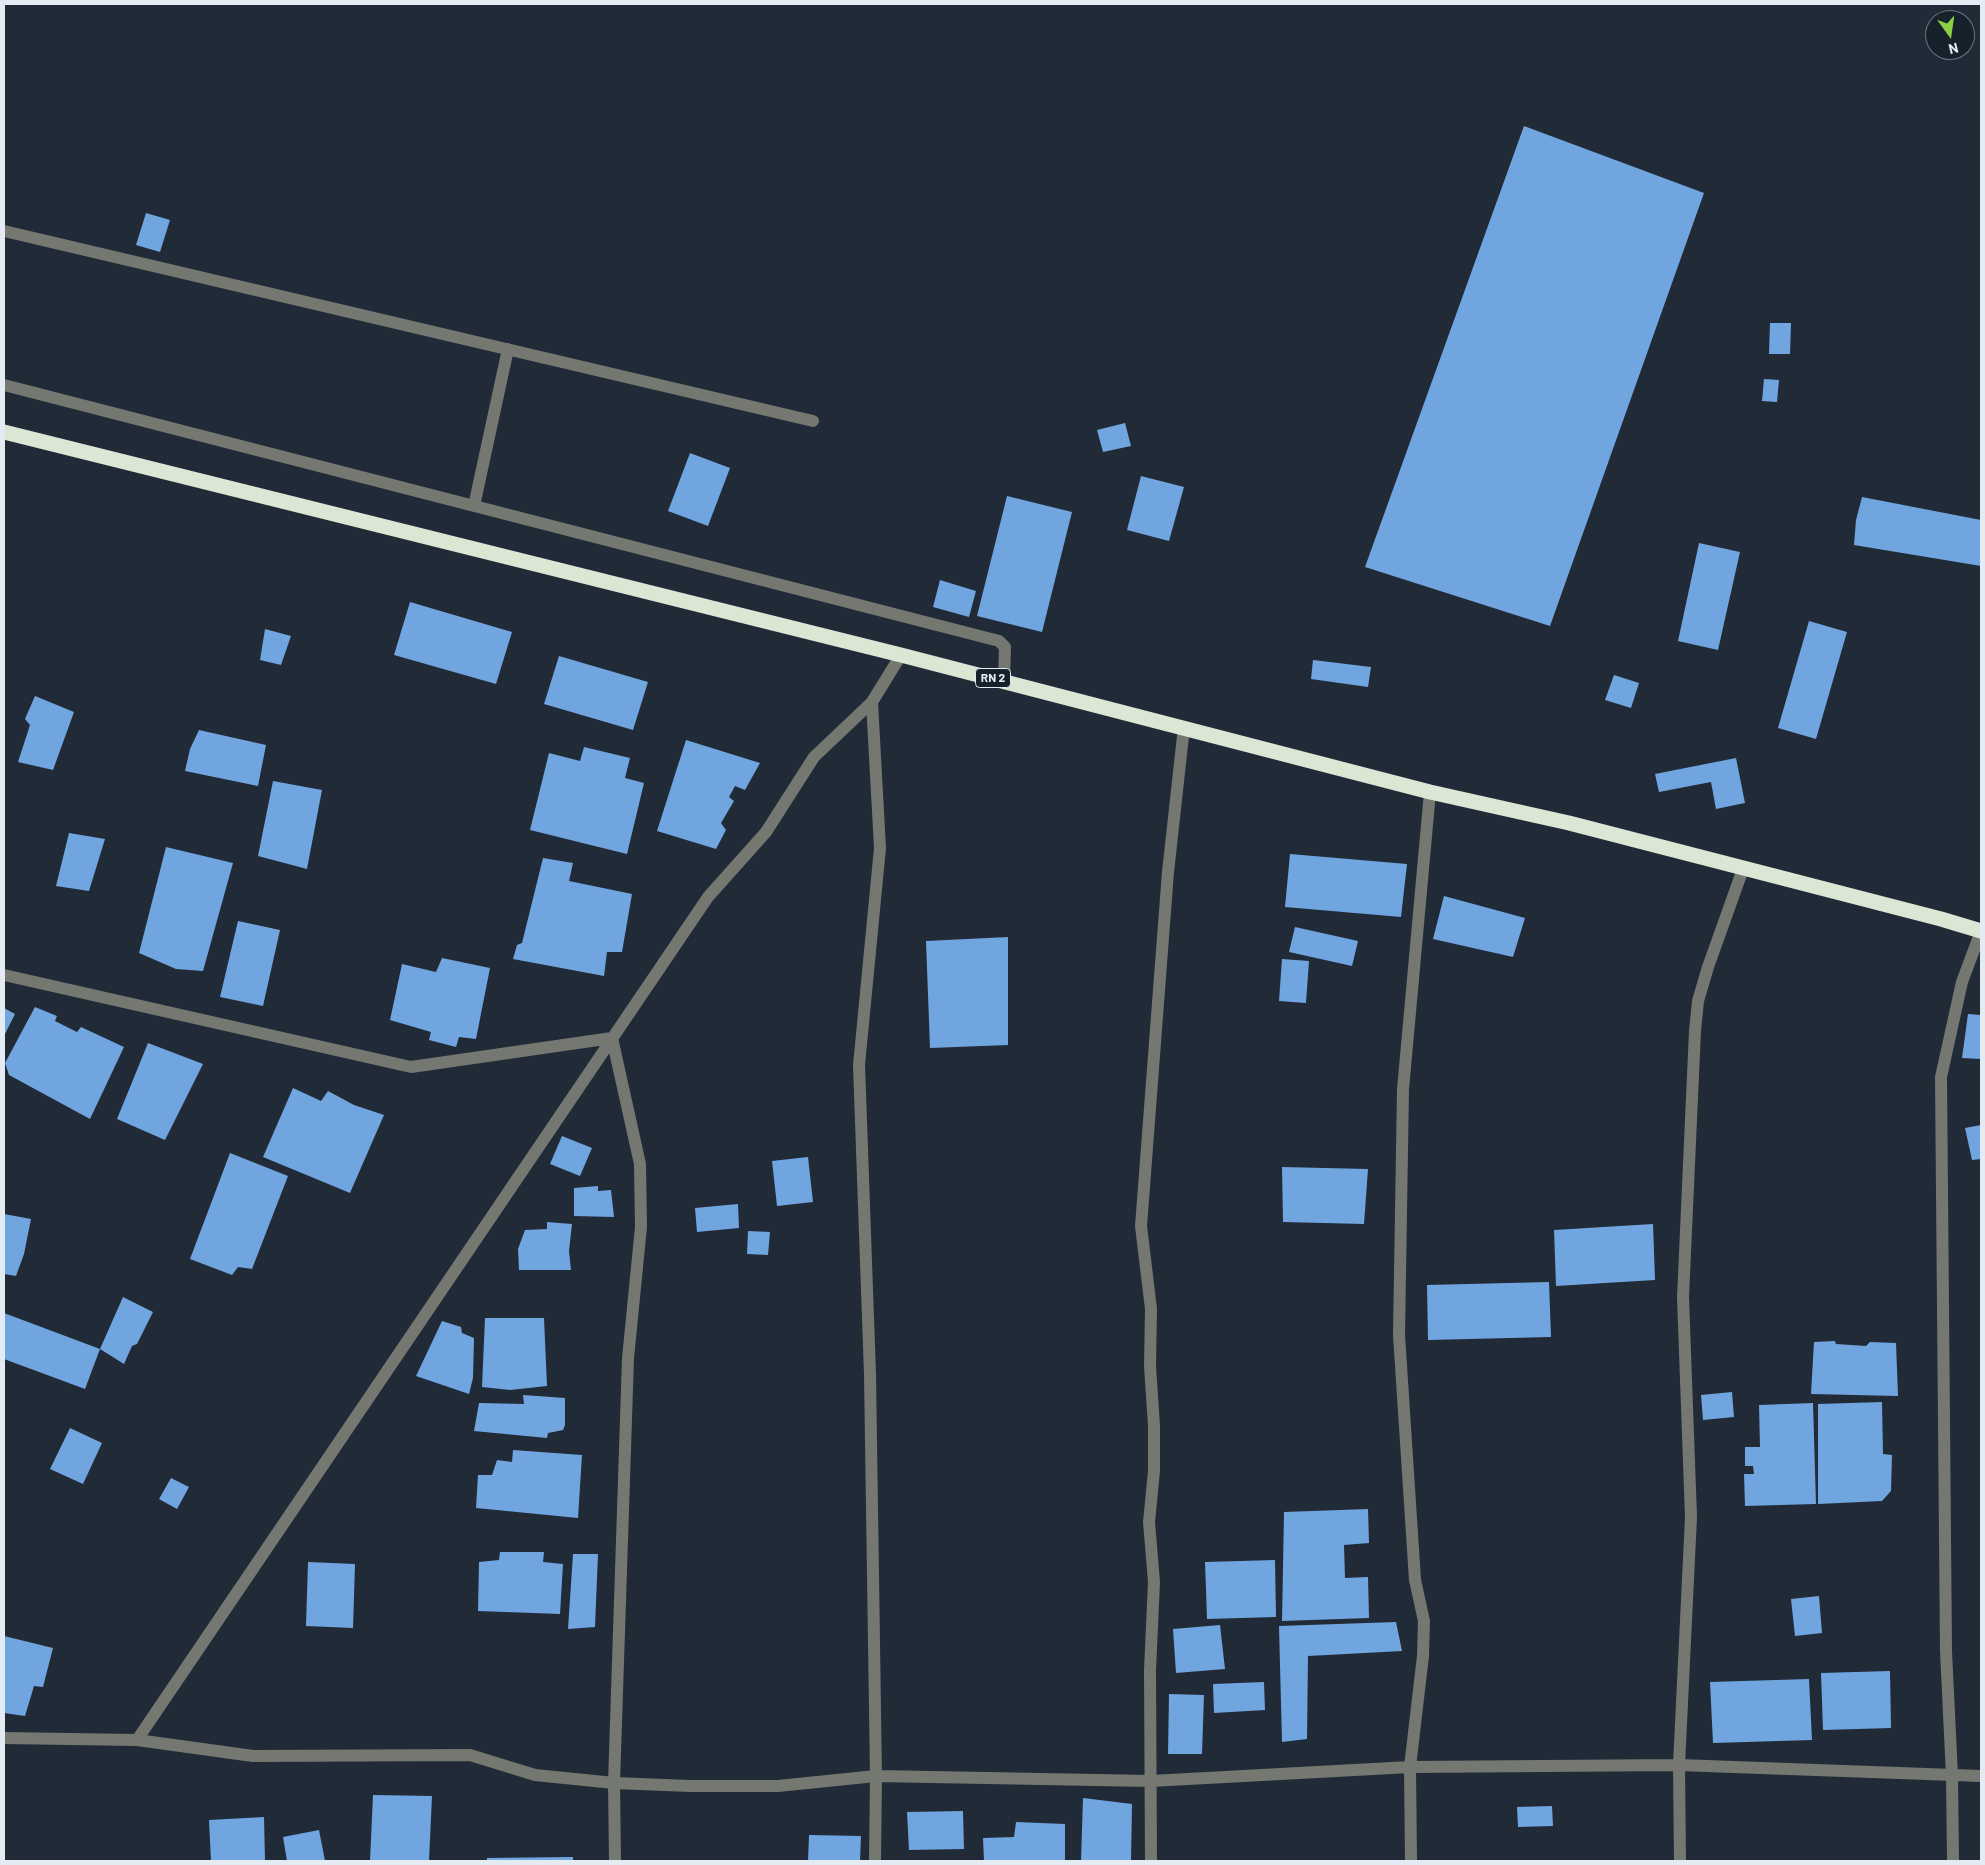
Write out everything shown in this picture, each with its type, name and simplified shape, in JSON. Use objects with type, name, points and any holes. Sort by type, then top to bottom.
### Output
[{"type":"highway","name":"RN 2","points":[[4,432],[1004,681],[1430,792],[1568,823],[1981,931]]},
{"type":"street","points":[[4,231],[813,421]]},
{"type":"street","points":[[474,506],[508,350]]},
{"type":"street","points":[[4,385],[999,641],[1005,647],[1004,681]]},
{"type":"street","points":[[137,1740],[708,896],[766,832],[814,757],[872,702],[901,655]]},
{"type":"street","points":[[872,702],[880,848],[859,1065],[870,1374],[876,1776],[875,1861]]},
{"type":"street","points":[[1151,1861],[1150,1670],[1154,1582],[1149,1522],[1154,1471],[1154,1426],[1150,1366],[1151,1309],[1141,1226],[1168,872],[1184,727]]},
{"type":"street","points":[[1411,1861],[1410,1767],[1423,1656],[1424,1621],[1415,1580],[1398,1336],[1403,1099],[1430,792]]},
{"type":"street","points":[[1680,1861],[1679,1766],[1691,1516],[1683,1297],[1695,1030],[1698,1001],[1708,967],[1743,869]]},
{"type":"street","points":[[1953,1861],[1952,1776],[1946,1651],[1940,1077],[1962,982],[1981,931]]},
{"type":"street","points":[[4,975],[411,1067],[612,1038]]},
{"type":"street","points":[[612,1038],[640,1164],[641,1227],[628,1358],[614,1783],[615,1861]]},
{"type":"street","points":[[4,1738],[137,1740],[253,1756],[470,1755],[535,1775],[614,1783],[690,1786],[778,1786],[876,1776],[1151,1781],[1410,1767],[1679,1766],[1981,1776]]},
{"type":"building","points":[[1524,126],[1704,193],[1550,626],[1365,567]]},
{"type":"building","points":[[146,213],[170,220],[160,252],[136,245]]},
{"type":"building","points":[[1770,323],[1791,323],[1790,354],[1769,354]]},
{"type":"building","points":[[1764,379],[1779,380],[1777,402],[1762,401]]},
{"type":"building","points":[[1125,423],[1131,446],[1103,452],[1097,430]]},
{"type":"building","points":[[690,453],[730,468],[708,526],[668,511]]},
{"type":"building","points":[[1141,476],[1184,487],[1169,541],[1127,530]]},
{"type":"building","points":[[1007,496],[1072,512],[1042,632],[977,616]]},
{"type":"building","points":[[1862,497],[1981,520],[1981,566],[1854,545],[1856,520]]},
{"type":"building","points":[[1699,543],[1740,552],[1718,650],[1678,641]]},
{"type":"building","points":[[940,580],[976,591],[969,617],[933,607]]},
{"type":"building","points":[[410,602],[512,632],[496,684],[394,655]]},
{"type":"building","points":[[1809,621],[1847,632],[1816,739],[1778,728]]},
{"type":"building","points":[[265,629],[291,636],[281,665],[260,660]]},
{"type":"building","points":[[559,656],[648,682],[633,730],[544,704]]},
{"type":"building","points":[[1313,660],[1371,667],[1368,687],[1311,679]]},
{"type":"building","points":[[1614,675],[1639,683],[1631,708],[1605,700]]},
{"type":"building","points":[[35,696],[74,712],[53,770],[18,762],[30,725],[25,719]]},
{"type":"building","points":[[199,730],[266,745],[258,786],[185,771],[190,749]]},
{"type":"building","points":[[686,740],[760,763],[745,790],[735,786],[729,797],[734,801],[721,823],[726,830],[716,849],[657,831]]},
{"type":"building","points":[[584,747],[630,758],[625,778],[644,783],[627,854],[530,830],[549,753],[580,761]]},
{"type":"building","points":[[1736,758],[1745,803],[1716,809],[1711,782],[1659,792],[1655,774]]},
{"type":"building","points":[[273,781],[322,790],[307,869],[258,856]]},
{"type":"building","points":[[69,833],[105,839],[89,891],[56,886]]},
{"type":"building","points":[[166,847],[233,863],[203,971],[176,969],[139,953]]},
{"type":"building","points":[[1290,854],[1407,864],[1401,917],[1285,907]]},
{"type":"building","points":[[543,858],[573,863],[569,881],[632,894],[622,952],[607,952],[604,976],[513,959],[517,945],[522,943]]},
{"type":"building","points":[[1444,896],[1525,918],[1513,957],[1433,939]]},
{"type":"building","points":[[238,921],[280,930],[263,1006],[220,997]]},
{"type":"building","points":[[1295,927],[1358,941],[1352,966],[1289,952]]},
{"type":"building","points":[[1008,937],[1008,1045],[930,1048],[926,941]]},
{"type":"building","points":[[442,958],[490,968],[476,1039],[459,1037],[456,1047],[429,1040],[431,1032],[390,1020],[402,964],[436,972]]},
{"type":"building","points":[[1282,959],[1309,961],[1306,1003],[1279,1001]]},
{"type":"building","points":[[35,1007],[57,1016],[55,1021],[77,1032],[81,1027],[124,1047],[90,1119],[9,1075],[5,1063]]},
{"type":"building","points":[[4,1008],[15,1014],[4,1036]]},
{"type":"building","points":[[1968,1014],[1981,1015],[1981,1059],[1962,1058]]},
{"type":"building","points":[[148,1043],[203,1064],[165,1140],[117,1119]]},
{"type":"building","points":[[293,1088],[321,1101],[328,1091],[354,1105],[384,1115],[350,1193],[263,1157]]},
{"type":"building","points":[[1981,1125],[1981,1159],[1972,1160],[1965,1128]]},
{"type":"building","points":[[562,1136],[592,1148],[580,1176],[550,1164]]},
{"type":"building","points":[[230,1153],[288,1176],[252,1269],[238,1267],[232,1275],[190,1259]]},
{"type":"building","points":[[808,1157],[813,1202],[777,1206],[772,1161]]},
{"type":"building","points":[[1282,1167],[1368,1169],[1364,1224],[1283,1222]]},
{"type":"building","points":[[598,1186],[598,1191],[611,1190],[614,1217],[574,1216],[574,1188]]},
{"type":"building","points":[[738,1204],[739,1228],[697,1232],[695,1208]]},
{"type":"building","points":[[4,1214],[31,1219],[24,1254],[16,1276],[4,1274]]},
{"type":"building","points":[[547,1222],[572,1224],[569,1251],[571,1270],[519,1270],[518,1249],[525,1230],[547,1229]]},
{"type":"building","points":[[1653,1224],[1655,1280],[1556,1286],[1554,1230]]},
{"type":"building","points":[[748,1231],[770,1232],[768,1255],[747,1254]]},
{"type":"building","points":[[1549,1282],[1551,1337],[1428,1340],[1427,1285]]},
{"type":"building","points":[[123,1297],[153,1312],[137,1344],[132,1346],[124,1364],[100,1349]]},
{"type":"building","points":[[4,1313],[100,1349],[85,1389],[4,1359]]},
{"type":"building","points":[[485,1318],[544,1318],[547,1386],[510,1390],[482,1387]]},
{"type":"building","points":[[442,1321],[461,1327],[462,1333],[474,1338],[473,1378],[469,1394],[416,1376]]},
{"type":"building","points":[[1835,1341],[1836,1344],[1866,1346],[1870,1342],[1896,1343],[1898,1396],[1811,1394],[1814,1342]]},
{"type":"building","points":[[1732,1392],[1734,1417],[1703,1420],[1701,1395]]},
{"type":"building","points":[[523,1395],[565,1398],[565,1425],[563,1430],[548,1433],[547,1438],[474,1431],[479,1403],[524,1404]]},
{"type":"building","points":[[1882,1402],[1883,1454],[1892,1455],[1891,1491],[1882,1501],[1818,1504],[1818,1404]]},
{"type":"building","points":[[1813,1403],[1816,1504],[1745,1506],[1744,1474],[1754,1474],[1753,1466],[1745,1466],[1745,1447],[1760,1447],[1759,1405]]},
{"type":"building","points":[[70,1428],[102,1443],[83,1484],[50,1469]]},
{"type":"building","points":[[513,1450],[582,1455],[578,1518],[476,1508],[478,1475],[492,1475],[497,1460],[512,1462]]},
{"type":"building","points":[[171,1478],[189,1487],[177,1509],[159,1499]]},
{"type":"building","points":[[1368,1509],[1369,1543],[1344,1545],[1345,1578],[1368,1577],[1369,1618],[1282,1621],[1284,1512]]},
{"type":"building","points":[[500,1552],[544,1552],[543,1562],[563,1564],[560,1614],[478,1611],[479,1562],[499,1560]]},
{"type":"building","points":[[573,1554],[598,1554],[595,1627],[568,1629]]},
{"type":"building","points":[[1275,1560],[1276,1617],[1207,1619],[1205,1562]]},
{"type":"building","points":[[308,1562],[355,1564],[353,1628],[306,1626]]},
{"type":"building","points":[[1819,1596],[1822,1633],[1795,1636],[1791,1599]]},
{"type":"building","points":[[1396,1622],[1402,1651],[1308,1656],[1307,1739],[1282,1742],[1279,1626]]},
{"type":"building","points":[[1220,1625],[1225,1669],[1176,1673],[1173,1629]]},
{"type":"building","points":[[4,1636],[53,1648],[43,1687],[34,1686],[25,1716],[4,1713]]},
{"type":"building","points":[[1890,1671],[1891,1728],[1823,1730],[1821,1673]]},
{"type":"building","points":[[1809,1679],[1812,1740],[1713,1743],[1710,1682]]},
{"type":"building","points":[[1264,1682],[1265,1710],[1214,1713],[1213,1684]]},
{"type":"building","points":[[1169,1694],[1204,1695],[1202,1754],[1168,1754]]},
{"type":"building","points":[[373,1795],[432,1796],[429,1861],[370,1861]]},
{"type":"building","points":[[1083,1798],[1132,1804],[1131,1861],[1081,1861]]},
{"type":"building","points":[[1552,1806],[1553,1826],[1518,1827],[1517,1807]]},
{"type":"building","points":[[963,1811],[964,1849],[909,1850],[907,1812]]},
{"type":"building","points":[[264,1817],[265,1861],[211,1861],[209,1820]]},
{"type":"building","points":[[1016,1822],[1065,1824],[1065,1861],[984,1861],[983,1838],[1014,1837]]},
{"type":"building","points":[[319,1830],[325,1861],[287,1861],[283,1837]]},
{"type":"building","points":[[809,1835],[861,1836],[860,1861],[808,1861]]},
{"type":"building","points":[[573,1857],[573,1861],[487,1861],[487,1858]]}]
